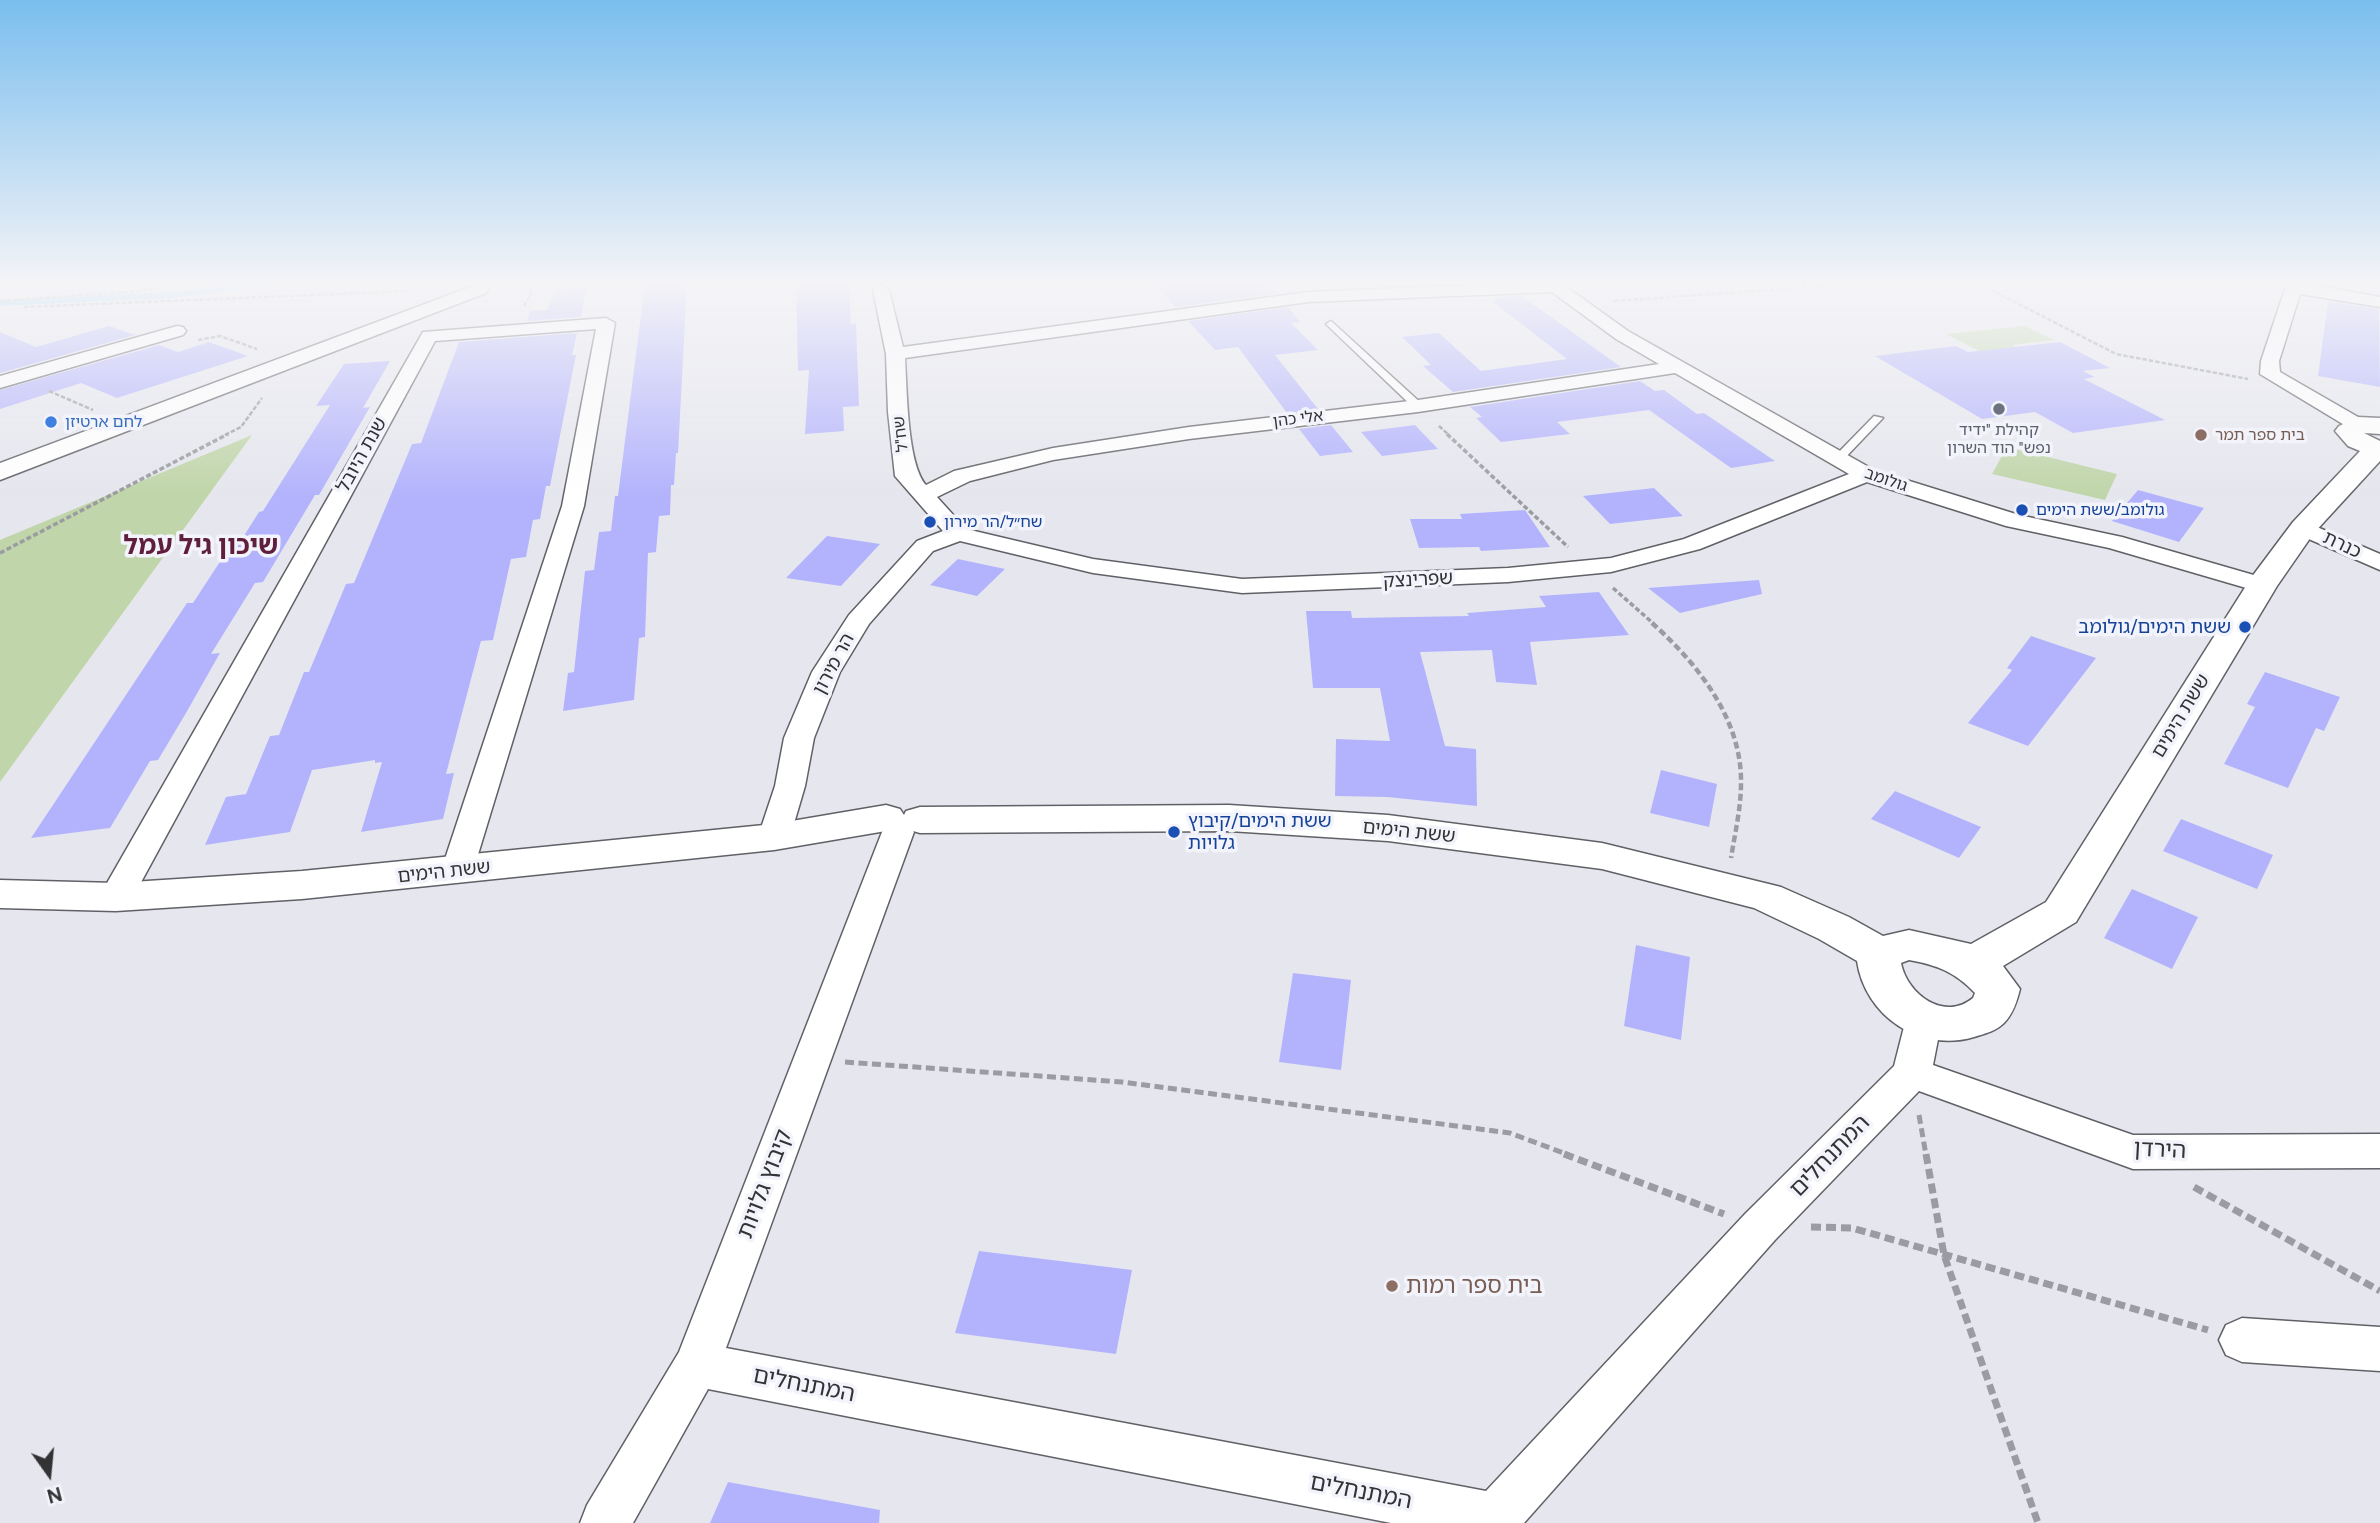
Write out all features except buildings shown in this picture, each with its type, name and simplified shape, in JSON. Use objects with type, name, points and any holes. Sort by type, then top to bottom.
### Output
[{"type":"street","points":[[8,380],[97,354]]},
{"type":"street","points":[[0,458],[272,354]]},
{"type":"street","points":[[0,472],[310,354]]},
{"type":"street","name":"שנת היובל","points":[[116,897],[419,354]]},
{"type":"street","name":"שנת היובל","points":[[457,871],[573,506],[600,354]]},
{"type":"street","name":"שח\"ל","points":[[895,354],[898,412],[906,476],[958,534]]},
{"type":"street","name":"גולומב","points":[[1655,354],[1866,475],[2014,521],[2114,542],[2262,584]]},
{"type":"street","points":[[2272,354],[2270,374],[2374,437]]},
{"type":"street","name":"אלי כהן","points":[[923,495],[962,476],[1053,454],[1189,433],[1418,406],[1678,367]]},
{"type":"street","name":"ששת הימים","points":[[1973,963],[2061,912],[2262,584],[2374,437]]},
{"type":"street","name":"שפרינצק","points":[[958,534],[1093,566],[1242,586],[1494,576],[1611,565],[1692,544],[1866,475]]},
{"type":"street","name":"כנרת","points":[[2303,528],[2380,563]]},
{"type":"street","name":"הר מירון","points":[[774,837],[790,786],[799,738],[826,672],[858,620],[925,546],[958,534]]},
{"type":"street","name":"ששת הימים","points":[[0,894],[116,897],[302,885],[901,823],[1229,818],[1388,828],[1602,856],[1766,897],[1834,928],[1878,953]]},
{"type":"street","name":"קיבוץ גלויות","points":[[605,1523],[697,1365],[901,823]]},
{"type":"street","points":[[1909,945],[1951,952],[1973,963],[1998,989],[1993,1007],[1978,1019],[1950,1022],[1924,1019],[1906,1009],[1889,991],[1881,972],[1878,953],[1909,945]]},
{"type":"street","points":[[1912,1073],[1924,1019]]},
{"type":"street","name":"הירדן","points":[[1912,1073],[2133,1152],[2380,1151]]},
{"type":"street","name":"המתנחלים","points":[[697,1365],[1495,1518],[1760,1227],[1912,1073]]},
{"type":"street","points":[[2242,1340],[2380,1349]]},
{"type":"lane","points":[[1363,354],[1418,406]]},
{"type":"lane","points":[[1838,459],[1878,418]]},
{"type":"path","points":[[2116,354],[2292,387]]},
{"type":"path","points":[[0,553],[241,427],[289,362]]},
{"type":"path","points":[[8,380],[110,418]]},
{"type":"path","points":[[1418,406],[1588,567],[1661,630],[1700,670],[1727,718],[1742,774],[1728,887]]},
{"type":"path","points":[[812,1059],[1122,1082],[1510,1133],[1760,1227],[1852,1227],[2242,1340]]},
{"type":"path","points":[[1912,1073],[1944,1255],[2038,1523]]},
{"type":"path","points":[[2192,1185],[2380,1291]]},
{"type":"green space","points":[[252,435],[0,782],[0,540]]},
{"type":"green space","points":[[2007,447],[2117,474],[2105,500],[1992,474]]},
{"type":"place","name":"קהילת \"ידיד נפש\" הוד השרון","points":[[1999,409]]},
{"type":"place","name":"לחם ארטיזן","points":[[51,422]]},
{"type":"place","name":"בית ספר תמר","points":[[2201,435]]},
{"type":"place","name":"גולומב/ששת הימים","points":[[2022,510]]},
{"type":"place","name":"שח״ל/הר מירון","points":[[930,522]]},
{"type":"place","name":"ששת הימים/גולומב","points":[[2245,627]]},
{"type":"place","name":"ששת הימים/קיבוץ גלויות","points":[[1174,832]]},
{"type":"place","name":"בית ספר רמות","points":[[1392,1286]]},
{"type":"district","name":"שיכון גיל עמל","points":[[201,546]]}]
